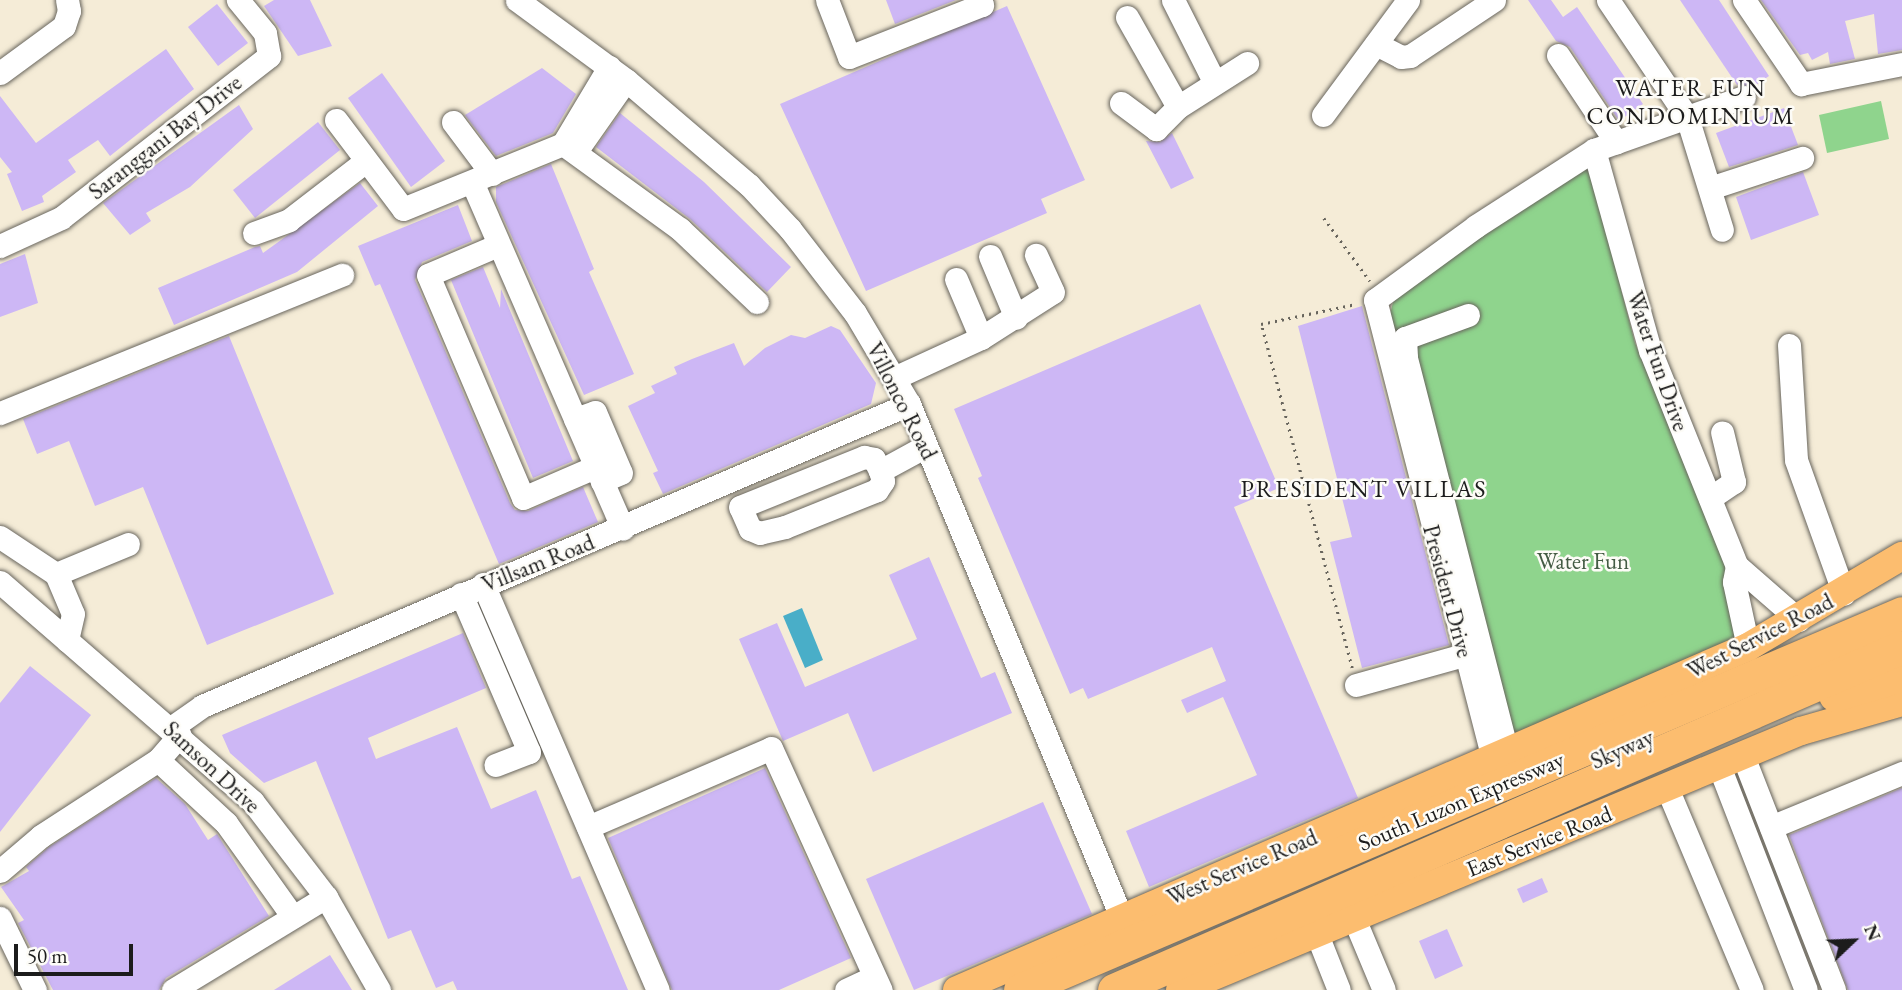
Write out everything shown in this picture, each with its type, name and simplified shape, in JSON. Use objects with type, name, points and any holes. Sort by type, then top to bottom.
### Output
[{"type":"highway","points":[[1753,660],[1865,620],[1902,593]]},
{"type":"highway","name":"South Luzon Expressway","points":[[1020,990],[1753,660],[1902,613]]},
{"type":"highway","name":"Skyway","points":[[1074,990],[1902,628]]},
{"type":"highway","name":"Skyway","points":[[1114,990],[1902,647]]},
{"type":"highway","name":"South Luzon Expressway","points":[[1130,990],[1902,661]]},
{"type":"highway","points":[[1783,711],[1902,675]]},
{"type":"main road","name":"West Service Road","points":[[957,990],[1500,756],[1753,660],[1800,620],[1902,556]]},
{"type":"main road","name":"East Service Road","points":[[1180,990],[1801,731],[1902,702]]},
{"type":"street","points":[[0,73],[64,26],[69,11],[67,0]]},
{"type":"street","name":"Saranggani Bay Drive","points":[[0,246],[61,218],[269,55],[265,33],[238,0]]},
{"type":"street","name":"Villonco Road","points":[[517,0],[618,74],[750,186],[790,229],[855,313],[909,404],[1122,919]]},
{"type":"street","points":[[827,0],[849,57],[982,5],[980,0]]},
{"type":"street","points":[[1173,0],[1213,81]]},
{"type":"street","points":[[1324,115],[1408,0]]},
{"type":"street","points":[[1376,44],[1401,57],[1410,56],[1494,0]]},
{"type":"street","points":[[1608,0],[1687,117],[1722,230]]},
{"type":"street","points":[[1744,0],[1801,84],[1902,64]]},
{"type":"street","points":[[1127,17],[1178,107]]},
{"type":"street","points":[[1558,55],[1616,142]]},
{"type":"street","points":[[1121,103],[1156,130],[1178,107],[1213,81],[1247,63]]},
{"type":"street","points":[[336,120],[403,209],[570,147],[618,74]]},
{"type":"street","points":[[1377,297],[1594,150],[1744,97]]},
{"type":"street","points":[[453,122],[482,178],[498,245],[622,529]]},
{"type":"street","points":[[570,147],[680,229],[757,302]]},
{"type":"street","name":"Water Fun Drive","points":[[1594,150],[1650,350],[1737,566],[1800,620]]},
{"type":"street","points":[[1710,188],[1802,158]]},
{"type":"street","points":[[254,233],[289,220],[366,161]]},
{"type":"street","points":[[498,245],[428,275],[523,498],[599,474]]},
{"type":"street","points":[[894,378],[981,338],[1053,292],[1035,255]]},
{"type":"street","points":[[990,256],[1016,318]]},
{"type":"street","points":[[0,413],[342,275]]},
{"type":"street","points":[[956,279],[981,338]]},
{"type":"street","name":"President Drive","points":[[1377,297],[1500,756]]},
{"type":"street","points":[[1463,612],[1406,358],[1405,338],[1468,315]]},
{"type":"street","points":[[1788,345],[1796,460],[1844,594]]},
{"type":"street","name":"Villsam Road","points":[[0,871],[41,836],[158,760],[176,732],[202,706],[483,584],[622,529],[909,404]]},
{"type":"street","points":[[1710,498],[1734,482],[1722,432]]},
{"type":"street","points":[[880,471],[926,446]]},
{"type":"street","points":[[864,457],[874,459],[880,471],[883,483],[871,494],[771,532],[752,532],[740,507],[864,457]]},
{"type":"street","points":[[0,537],[55,574],[73,614],[67,640]]},
{"type":"street","points":[[55,574],[128,544]]},
{"type":"street","name":"Water Fun Drive","points":[[1737,566],[1734,582],[1753,660]]},
{"type":"street","name":"Samson Drive","points":[[0,582],[176,732],[253,802],[326,897],[379,990]]},
{"type":"street","points":[[483,584],[658,990]]},
{"type":"street","points":[[461,594],[529,752],[495,765]]},
{"type":"street","points":[[1356,685],[1474,652]]},
{"type":"street","points":[[588,827],[771,748],[879,990]]},
{"type":"street","points":[[158,760],[226,823],[293,917]]},
{"type":"street","points":[[1731,761],[1771,827],[1834,990]]},
{"type":"street","points":[[1731,761],[1805,990]]},
{"type":"street","points":[[1771,827],[1902,772]]},
{"type":"street","points":[[1667,788],[1752,990]]},
{"type":"street","points":[[173,990],[326,897]]},
{"type":"street","points":[[1353,916],[1384,990]]},
{"type":"street","points":[[0,918],[36,990]]},
{"type":"street","points":[[1316,932],[1339,990]]},
{"type":"street","points":[[846,990],[870,979],[879,990]]},
{"type":"path","points":[[1324,218],[1377,297],[1261,324],[1356,685]]},
{"type":"green space","points":[[1881,101],[1889,139],[1827,153],[1819,115]]},
{"type":"green space","name":"Water Fun","points":[[1589,165],[1635,343],[1733,581],[1739,647],[1495,745],[1388,323],[1395,294]]},
{"type":"water","points":[[802,608],[823,660],[805,668],[783,616]]},
{"type":"building","points":[[274,0],[310,0],[332,46],[298,56],[264,6]]},
{"type":"building","points":[[886,0],[956,0],[895,24]]},
{"type":"building","points":[[1528,0],[1551,0],[1563,17],[1577,7],[1643,104],[1619,121],[1570,47],[1556,41]]},
{"type":"building","points":[[1680,0],[1719,0],[1769,76],[1753,87],[1737,85]]},
{"type":"building","points":[[1761,0],[1902,0],[1902,50],[1878,54],[1874,14],[1845,21],[1855,59],[1830,64],[1828,52],[1812,60],[1808,53],[1800,55]]},
{"type":"building","points":[[217,4],[248,43],[218,66],[188,27]]},
{"type":"building","points":[[1007,6],[1085,180],[1041,199],[1047,213],[866,291],[780,104]]},
{"type":"building","points":[[166,49],[194,89],[110,156],[98,140],[68,160],[76,172],[42,196],[44,202],[22,211],[7,174],[12,172],[0,157],[0,96],[36,143]]},
{"type":"building","points":[[542,68],[576,94],[553,133],[496,156],[465,115]]},
{"type":"building","points":[[382,73],[445,161],[411,187],[348,98]]},
{"type":"building","points":[[239,105],[253,129],[190,187],[146,213],[151,221],[130,235],[103,203]]},
{"type":"building","points":[[1784,108],[1798,145],[1729,167],[1716,133]]},
{"type":"building","points":[[620,113],[704,182],[791,267],[767,292],[690,219],[596,147]]},
{"type":"building","points":[[318,122],[340,150],[255,218],[233,190]]},
{"type":"building","points":[[1172,133],[1194,178],[1171,189],[1146,141],[1160,142]]},
{"type":"building","points":[[551,164],[594,269],[589,272],[634,374],[584,395],[496,202],[496,187]]},
{"type":"building","points":[[1803,172],[1819,215],[1751,240],[1736,197]]},
{"type":"building","points":[[360,183],[378,206],[297,272],[174,325],[158,288],[255,247],[260,246],[263,253]]},
{"type":"building","points":[[458,205],[472,241],[422,262],[415,280],[510,503],[515,510],[528,511],[583,487],[598,522],[499,564],[380,284],[375,286],[358,246]]},
{"type":"building","points":[[25,254],[38,303],[0,317],[0,264]]},
{"type":"building","points":[[483,267],[500,308],[501,289],[573,461],[533,478],[451,280]]},
{"type":"building","points":[[1200,304],[1279,488],[1234,507],[1358,798],[1149,887],[1126,831],[1257,775],[1223,697],[1187,713],[1181,700],[1226,681],[1212,647],[1088,699],[1083,688],[1070,694],[978,478],[982,476],[954,409]]},
{"type":"building","points":[[1362,306],[1449,645],[1362,668],[1330,542],[1352,537],[1298,326]]},
{"type":"building","points":[[831,326],[840,330],[876,383],[871,404],[663,494],[653,473],[658,471],[628,406],[655,393],[651,386],[677,374],[674,367],[692,359],[734,343],[744,366],[765,348],[791,335],[805,338]]},
{"type":"building","points":[[229,336],[334,594],[207,645],[143,487],[95,506],[69,441],[37,454],[23,419]]},
{"type":"building","points":[[929,557],[981,678],[995,672],[1012,713],[873,772],[848,713],[783,741],[739,639],[777,623],[805,687],[917,639],[889,575]]},
{"type":"building","points":[[463,633],[486,688],[368,738],[376,759],[457,727],[491,809],[536,790],[572,879],[580,876],[628,990],[457,990],[453,981],[436,988],[411,930],[388,939],[316,761],[264,783],[230,753],[222,735]]},
{"type":"building","points":[[30,666],[91,715],[0,832],[0,703]]},
{"type":"building","points":[[765,768],[851,958],[779,990],[672,990],[608,838]]},
{"type":"building","points":[[156,778],[185,804],[208,840],[217,834],[269,916],[166,978],[159,990],[53,990],[18,923],[24,920],[1,887],[29,871],[26,867],[49,847]]},
{"type":"building","points":[[1902,788],[1902,990],[1848,990],[1789,835]]},
{"type":"building","points":[[1043,802],[1092,914],[914,990],[866,879]]},
{"type":"building","points":[[1542,878],[1548,892],[1523,903],[1517,889]]},
{"type":"building","points":[[1447,929],[1463,966],[1435,979],[1419,941]]},
{"type":"building","points":[[330,955],[352,990],[274,990]]},
{"type":"district","name":"WATER FUN CONDOMINIUM","points":[[1691,102]]},
{"type":"district","name":"PRESIDENT VILLAS","points":[[1364,489]]}]
